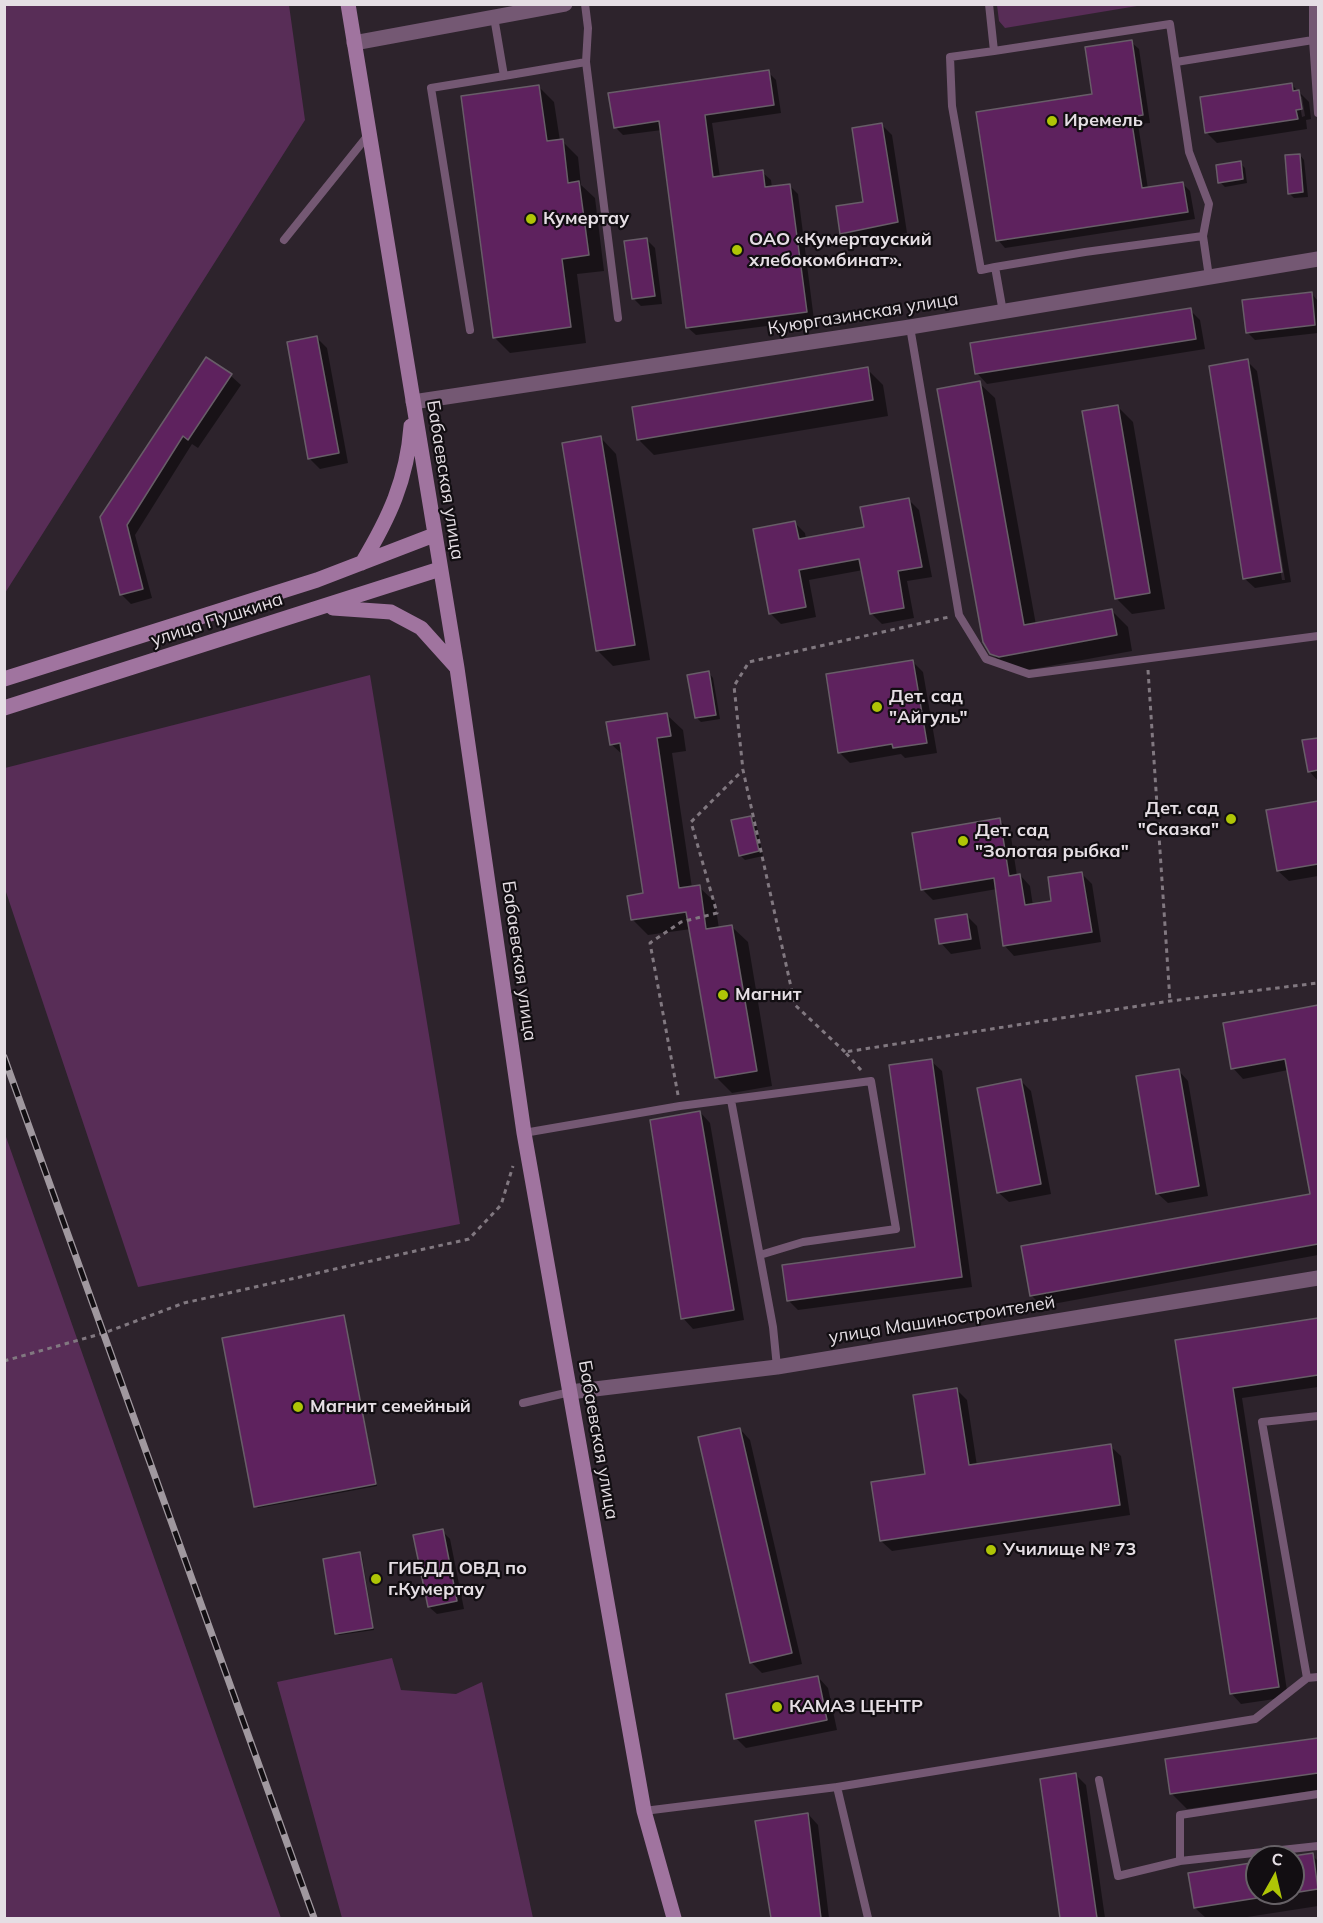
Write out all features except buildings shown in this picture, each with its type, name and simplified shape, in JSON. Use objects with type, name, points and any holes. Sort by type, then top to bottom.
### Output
[{"type":"main road","name":"Бабаевская улица","points":[[348,4],[457,668],[524,1133],[644,1811],[674,1918]]},
{"type":"main road","points":[[362,563],[384,527],[399,488],[409,452],[413,402]]},
{"type":"main road","name":"улица Пушкина","points":[[4,679],[317,580],[434,535]]},
{"type":"main road","name":"улица Пушкина","points":[[4,708],[440,569]]},
{"type":"main road","points":[[324,607],[391,612],[421,628],[457,668]]},
{"type":"street","points":[[354,43],[565,4]]},
{"type":"street","name":"Куюргазинская улица","points":[[413,402],[910,327],[1318,259]]},
{"type":"street","name":"улица Машиностроителей","points":[[570,1392],[777,1367],[1318,1278]]},
{"type":"lane","points":[[585,4],[588,28],[586,62],[618,318]]},
{"type":"lane","points":[[989,4],[994,51]]},
{"type":"lane","points":[[1313,4],[1318,113]]},
{"type":"lane","points":[[494,17],[504,76]]},
{"type":"lane","points":[[1203,236],[1085,252],[981,270],[952,106],[950,57],[1170,24],[1189,152],[1209,204],[1203,236],[1209,277]]},
{"type":"lane","points":[[1176,62],[1313,40]]},
{"type":"lane","points":[[470,330],[431,88],[586,62]]},
{"type":"lane","points":[[284,240],[369,134]]},
{"type":"lane","points":[[995,267],[1003,312]]},
{"type":"lane","points":[[910,327],[960,615],[986,659],[1029,674],[1318,636]]},
{"type":"lane","points":[[524,1133],[680,1106],[871,1081],[896,1229],[803,1242],[760,1256]]},
{"type":"lane","points":[[731,1100],[773,1327],[777,1367]]},
{"type":"lane","points":[[523,1402],[570,1392]]},
{"type":"lane","points":[[1307,1678],[1262,1422],[1318,1416]]},
{"type":"lane","points":[[644,1811],[837,1787],[1255,1719],[1307,1678],[1318,1677]]},
{"type":"lane","points":[[1099,1780],[1118,1876],[1180,1861],[1318,1846]]},
{"type":"lane","points":[[837,1787],[868,1918]]},
{"type":"lane","points":[[1180,1861],[1180,1815],[1318,1794]]},
{"type":"path","points":[[871,1081],[845,1052],[795,1005],[743,770],[734,686],[749,662],[960,615]]},
{"type":"path","points":[[1147,658],[1170,1001]]},
{"type":"path","points":[[680,1106],[650,943],[681,922],[717,913],[691,822],[743,770]]},
{"type":"path","points":[[845,1052],[1170,1001],[1318,983]]},
{"type":"path","points":[[4,1360],[104,1333],[184,1303],[469,1239],[501,1205],[514,1164]]},
{"type":"shaded area","points":[[5,4],[289,5],[305,120],[5,593]]},
{"type":"shaded area","points":[[997,4],[1143,5],[1005,28],[999,21]]},
{"type":"shaded area","points":[[370,675],[460,1224],[138,1287],[5,889],[5,768]]},
{"type":"shaded area","points":[[5,1134],[281,1918],[5,1918]]},
{"type":"shaded area","points":[[392,1658],[401,1690],[456,1694],[482,1682],[533,1918],[342,1918],[277,1682]]},
{"type":"railway","points":[[4,1057],[314,1918]]},
{"type":"place","name":"Иремель","points":[[1052,121]]},
{"type":"place","name":"Кумертау","points":[[531,219]]},
{"type":"place","name":"ОАО «Кумертауский хлебокомбинат».","points":[[737,250]]},
{"type":"place","name":"Дет. сад \"Айгуль\"","points":[[877,707]]},
{"type":"place","name":"Дет. сад \"Сказка\"","points":[[1231,819]]},
{"type":"place","name":"Дет. сад \"Золотая рыбка\"","points":[[963,841]]},
{"type":"place","name":"Магнит","points":[[723,995]]},
{"type":"place","name":"Магнит семейный","points":[[298,1407]]},
{"type":"place","name":"Училище № 73","points":[[991,1550]]},
{"type":"place","name":"ГИБДД ОВД по г.Кумертау","points":[[376,1579]]},
{"type":"place","name":"КАМАЗ ЦЕНТР","points":[[777,1707]]}]
